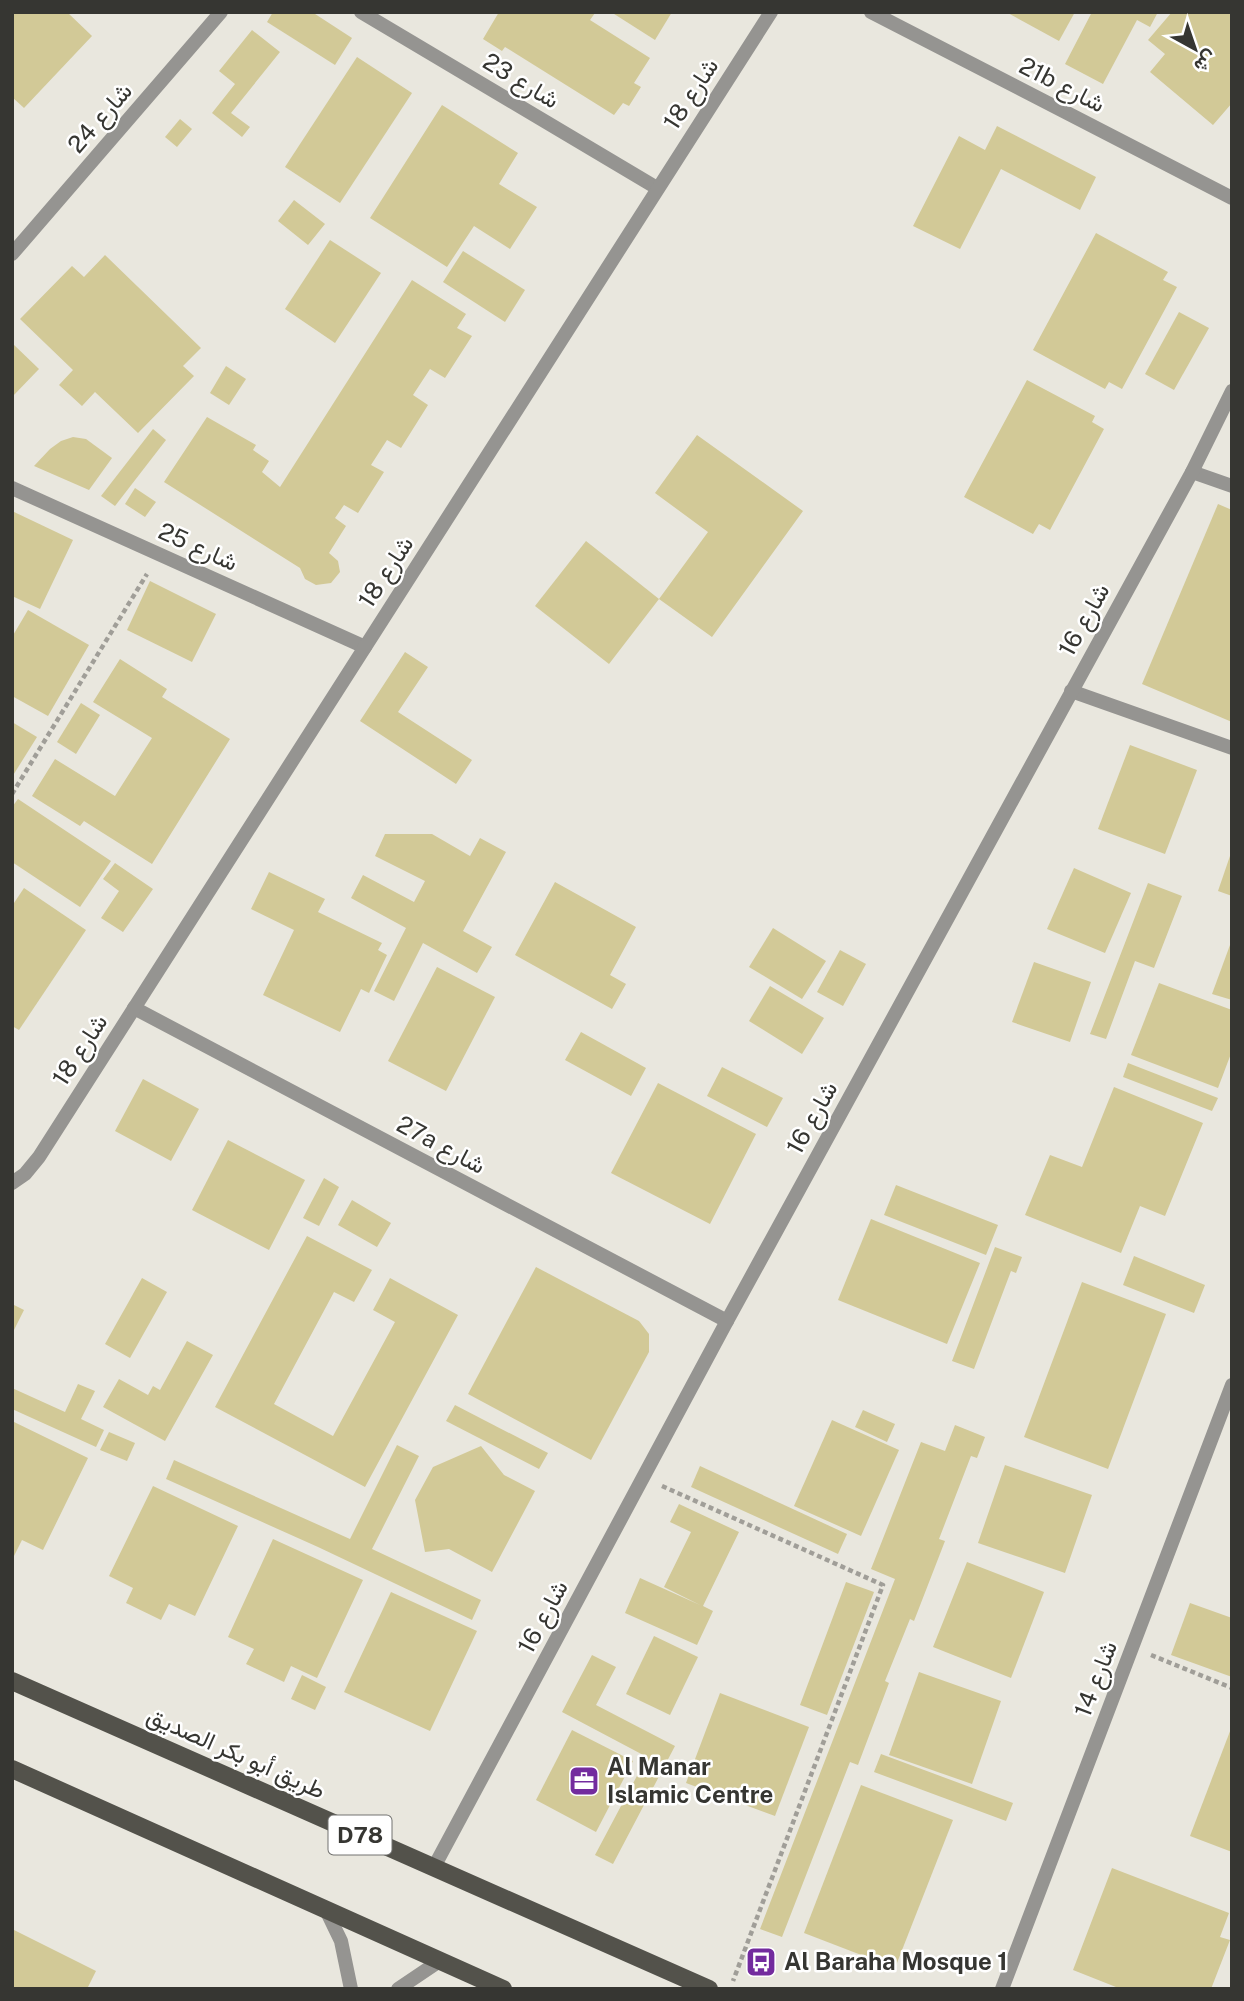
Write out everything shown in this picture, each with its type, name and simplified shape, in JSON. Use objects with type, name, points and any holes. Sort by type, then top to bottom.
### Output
[{"type":"main road","name":"طريق أبو بكر الصديق","points":[[12,1681],[709,1989]]},
{"type":"main road","points":[[12,1769],[503,1989]]},
{"type":"street","name":"شارع 24","points":[[12,254],[221,12]]},
{"type":"street","name":"شارع 23","points":[[361,12],[657,188]]},
{"type":"street","name":"شارع 18","points":[[12,1183],[25,1174],[39,1157],[771,12]]},
{"type":"street","name":"21b شارع","points":[[871,12],[1232,198]]},
{"type":"street","name":"شارع 16","points":[[433,1867],[727,1321],[1192,472],[1232,391]]},
{"type":"street","points":[[1192,472],[1232,486]]},
{"type":"street","name":"شارع 25","points":[[12,488],[365,647]]},
{"type":"street","points":[[1071,691],[1232,748]]},
{"type":"street","name":"27a شارع","points":[[134,1009],[727,1321]]},
{"type":"street","name":"شارع 14","points":[[1002,1989],[1232,1385]]},
{"type":"street","points":[[326,1910],[341,1941],[351,1989]]},
{"type":"street","points":[[398,1989],[441,1960]]},
{"type":"path","points":[[12,794],[159,554]]},
{"type":"path","points":[[644,1478],[883,1585],[730,1989]]},
{"type":"path","points":[[1132,1647],[1232,1688]]},
{"type":"building","points":[[12,12],[67,12],[92,36],[24,108],[12,97]]},
{"type":"building","points":[[273,12],[312,12],[352,38],[335,65],[267,22]]},
{"type":"building","points":[[499,12],[594,12],[590,20],[650,58],[634,83],[641,87],[629,106],[623,103],[614,115],[505,47],[502,51],[483,39]]},
{"type":"building","points":[[611,12],[672,12],[655,40]]},
{"type":"building","points":[[1006,12],[1075,12],[1059,41]]},
{"type":"building","points":[[1092,12],[1158,12],[1150,27],[1137,20],[1103,84],[1065,64]]},
{"type":"building","points":[[1172,12],[1232,12],[1232,103],[1213,125],[1150,72],[1165,54],[1148,40]]},
{"type":"building","points":[[252,30],[280,52],[231,113],[250,127],[242,137],[212,113],[235,84],[219,71]]},
{"type":"building","points":[[357,57],[412,93],[340,203],[285,167]]},
{"type":"building","points":[[442,105],[518,153],[499,184],[537,207],[510,249],[474,226],[447,267],[370,218]]},
{"type":"building","points":[[180,119],[192,129],[177,147],[165,137]]},
{"type":"building","points":[[997,126],[1096,177],[1080,210],[1001,169],[960,249],[913,226],[959,136],[985,150]]},
{"type":"building","points":[[294,200],[325,224],[308,245],[278,221]]},
{"type":"building","points":[[1096,233],[1168,272],[1163,280],[1177,287],[1122,389],[1109,382],[1105,389],[1033,350]]},
{"type":"building","points":[[330,240],[381,273],[335,343],[285,309]]},
{"type":"building","points":[[463,251],[525,290],[505,322],[443,282]]},
{"type":"building","points":[[105,255],[201,348],[183,366],[194,376],[138,433],[95,392],[82,406],[59,385],[73,370],[20,319],[72,266],[84,277]]},
{"type":"building","points":[[412,280],[466,314],[457,328],[472,336],[445,378],[430,369],[413,395],[428,405],[401,448],[387,440],[371,465],[384,472],[358,513],[344,505],[335,518],[346,526],[329,553],[338,561],[340,572],[331,583],[316,585],[305,579],[300,568],[164,482],[207,417],[256,445],[253,450],[269,461],[262,472],[280,487]]},
{"type":"building","points":[[1179,312],[1209,328],[1174,390],[1145,374]]},
{"type":"building","points":[[12,343],[39,369],[12,397]]},
{"type":"building","points":[[226,366],[246,379],[229,405],[210,393]]},
{"type":"building","points":[[1027,380],[1095,416],[1092,422],[1104,429],[1050,530],[1039,524],[1033,534],[964,497]]},
{"type":"building","points":[[153,429],[166,440],[115,506],[101,496]]},
{"type":"building","points":[[697,435],[803,511],[712,637],[659,599],[708,532],[655,493]]},
{"type":"building","points":[[73,437],[86,439],[112,458],[89,490],[34,466],[50,449]]},
{"type":"building","points":[[135,488],[156,502],[145,517],[125,504]]},
{"type":"building","points":[[1218,504],[1232,510],[1232,722],[1142,684]]},
{"type":"building","points":[[12,511],[73,540],[40,609],[12,596]]},
{"type":"building","points":[[586,541],[659,599],[609,664],[535,606]]},
{"type":"building","points":[[150,581],[216,614],[192,662],[127,630]]},
{"type":"building","points":[[28,610],[89,645],[48,716],[12,696],[12,637]]},
{"type":"building","points":[[405,652],[428,667],[398,712],[472,760],[456,784],[360,721]]},
{"type":"building","points":[[120,659],[167,689],[162,697],[230,739],[152,864],[84,821],[80,826],[32,796],[55,759],[115,796],[152,738],[93,702]]},
{"type":"building","points":[[81,703],[100,715],[76,754],[57,742]]},
{"type":"building","points":[[12,722],[37,737],[12,777]]},
{"type":"building","points":[[1130,745],[1197,770],[1165,854],[1098,829]]},
{"type":"building","points":[[18,799],[111,861],[80,907],[12,862],[12,807]]},
{"type":"building","points":[[385,834],[432,834],[470,856],[480,838],[506,852],[463,931],[492,947],[477,973],[423,943],[394,1001],[374,991],[406,928],[351,898],[363,875],[414,902],[425,881],[375,856]]},
{"type":"building","points":[[1232,854],[1232,896],[1218,891]]},
{"type":"building","points":[[115,863],[153,889],[123,932],[101,918],[119,891],[103,879]]},
{"type":"building","points":[[1074,868],[1131,893],[1105,953],[1047,929]]},
{"type":"building","points":[[269,872],[325,899],[318,912],[382,943],[378,950],[387,955],[369,993],[361,989],[340,1032],[263,995],[294,930],[251,909]]},
{"type":"building","points":[[555,882],[636,927],[610,975],[626,984],[612,1009],[515,955]]},
{"type":"building","points":[[1148,883],[1182,896],[1154,968],[1135,961],[1106,1039],[1090,1034]]},
{"type":"building","points":[[24,888],[86,930],[19,1030],[12,1026],[12,906]]},
{"type":"building","points":[[773,928],[826,961],[802,999],[749,967]]},
{"type":"building","points":[[1230,945],[1232,946],[1232,1000],[1212,994]]},
{"type":"building","points":[[840,950],[866,964],[843,1006],[817,992]]},
{"type":"building","points":[[1034,962],[1091,982],[1070,1042],[1012,1022]]},
{"type":"building","points":[[437,967],[495,997],[446,1091],[388,1061]]},
{"type":"building","points":[[1159,983],[1232,1010],[1232,1051],[1218,1088],[1131,1055]]},
{"type":"building","points":[[770,986],[824,1018],[802,1054],[749,1021]]},
{"type":"building","points":[[581,1032],[646,1068],[631,1096],[565,1060]]},
{"type":"building","points":[[1128,1063],[1218,1098],[1212,1111],[1123,1077]]},
{"type":"building","points":[[722,1067],[783,1098],[767,1127],[707,1096]]},
{"type":"building","points":[[143,1079],[199,1109],[171,1161],[115,1131]]},
{"type":"building","points":[[658,1083],[756,1134],[710,1224],[611,1173]]},
{"type":"building","points":[[1114,1087],[1203,1123],[1165,1216],[1140,1206],[1121,1253],[1025,1215],[1050,1155],[1082,1167]]},
{"type":"building","points":[[228,1140],[305,1180],[269,1250],[192,1210]]},
{"type":"building","points":[[324,1178],[339,1187],[319,1226],[303,1218]]},
{"type":"building","points":[[896,1185],[998,1225],[986,1255],[884,1215]]},
{"type":"building","points":[[352,1200],[391,1223],[377,1247],[338,1225]]},
{"type":"building","points":[[871,1219],[980,1263],[947,1344],[838,1300]]},
{"type":"building","points":[[307,1236],[372,1270],[354,1302],[334,1292],[274,1404],[333,1436],[395,1322],[373,1310],[390,1278],[458,1315],[365,1487],[215,1407]]},
{"type":"building","points":[[995,1247],[1022,1257],[1016,1273],[1011,1271],[974,1369],[952,1361]]},
{"type":"building","points":[[1134,1256],[1205,1285],[1194,1313],[1123,1285]]},
{"type":"building","points":[[536,1267],[639,1321],[649,1334],[649,1352],[591,1460],[468,1394]]},
{"type":"building","points":[[142,1278],[167,1292],[130,1358],[105,1344]]},
{"type":"building","points":[[1082,1282],[1166,1314],[1108,1469],[1024,1437]]},
{"type":"building","points":[[12,1304],[24,1310],[12,1334]]},
{"type":"building","points":[[187,1341],[213,1355],[165,1441],[103,1407],[119,1379],[148,1395],[153,1386],[160,1390]]},
{"type":"building","points":[[78,1384],[95,1391],[81,1419],[104,1430],[96,1447],[12,1409],[12,1388],[65,1412]]},
{"type":"building","points":[[455,1405],[548,1453],[539,1469],[446,1421]]},
{"type":"building","points":[[863,1410],[895,1424],[887,1442],[855,1427]]},
{"type":"building","points":[[832,1420],[899,1450],[861,1536],[794,1506]]},
{"type":"building","points":[[12,1421],[88,1458],[43,1550],[22,1540],[14,1556],[12,1555]]},
{"type":"building","points":[[955,1425],[985,1437],[977,1458],[971,1456],[939,1539],[945,1541],[914,1621],[910,1619],[885,1681],[889,1683],[858,1765],[850,1762],[782,1937],[760,1929],[895,1579],[871,1569],[921,1442],[945,1451]]},
{"type":"building","points":[[109,1432],[135,1443],[127,1461],[100,1450]]},
{"type":"building","points":[[397,1445],[419,1456],[372,1549],[481,1600],[472,1620],[166,1479],[174,1460],[350,1539]]},
{"type":"building","points":[[481,1446],[504,1475],[535,1491],[492,1572],[449,1549],[425,1552],[415,1500],[433,1467]]},
{"type":"building","points":[[1005,1465],[1092,1495],[1065,1573],[978,1543]]},
{"type":"building","points":[[700,1466],[847,1534],[838,1554],[691,1487]]},
{"type":"building","points":[[153,1486],[238,1526],[195,1616],[169,1604],[161,1620],[126,1603],[133,1588],[109,1576]]},
{"type":"building","points":[[679,1504],[739,1532],[703,1606],[713,1611],[697,1645],[625,1613],[640,1578],[700,1605],[664,1587],[691,1532],[670,1522]]},
{"type":"building","points":[[273,1539],[363,1580],[317,1678],[291,1666],[284,1682],[246,1664],[254,1649],[228,1637]]},
{"type":"building","points":[[967,1562],[1044,1592],[1011,1678],[933,1647]]},
{"type":"building","points":[[846,1582],[874,1592],[827,1715],[800,1705]]},
{"type":"building","points":[[391,1592],[477,1631],[430,1731],[344,1692]]},
{"type":"building","points":[[1190,1603],[1232,1618],[1232,1677],[1171,1655]]},
{"type":"building","points":[[654,1636],[698,1657],[670,1715],[626,1694]]},
{"type":"building","points":[[592,1655],[616,1667],[596,1705],[675,1746],[613,1864],[595,1855],[647,1757],[562,1712]]},
{"type":"building","points":[[919,1672],[1001,1701],[972,1784],[889,1755]]},
{"type":"building","points":[[302,1675],[326,1687],[315,1710],[291,1699]]},
{"type":"building","points":[[720,1693],[809,1727],[775,1816],[686,1783]]},
{"type":"building","points":[[1232,1726],[1232,1852],[1190,1836]]},
{"type":"building","name":"Al Manar Islamic Centre","points":[[572,1730],[633,1761],[596,1832],[536,1800]]},
{"type":"building","points":[[881,1754],[1013,1803],[1006,1821],[874,1772]]},
{"type":"building","points":[[861,1785],[953,1820],[895,1968],[804,1933]]},
{"type":"building","points":[[1112,1868],[1229,1913],[1220,1937],[1230,1940],[1211,1989],[1121,1989],[1073,1970]]},
{"type":"building","points":[[14,1930],[96,1971],[87,1989],[12,1989]]},
{"type":"place","name":"Al Manar Islamic Centre","points":[[584,1781]]},
{"type":"place","name":"Al Baraha Mosque 1","points":[[761,1962]]}]
